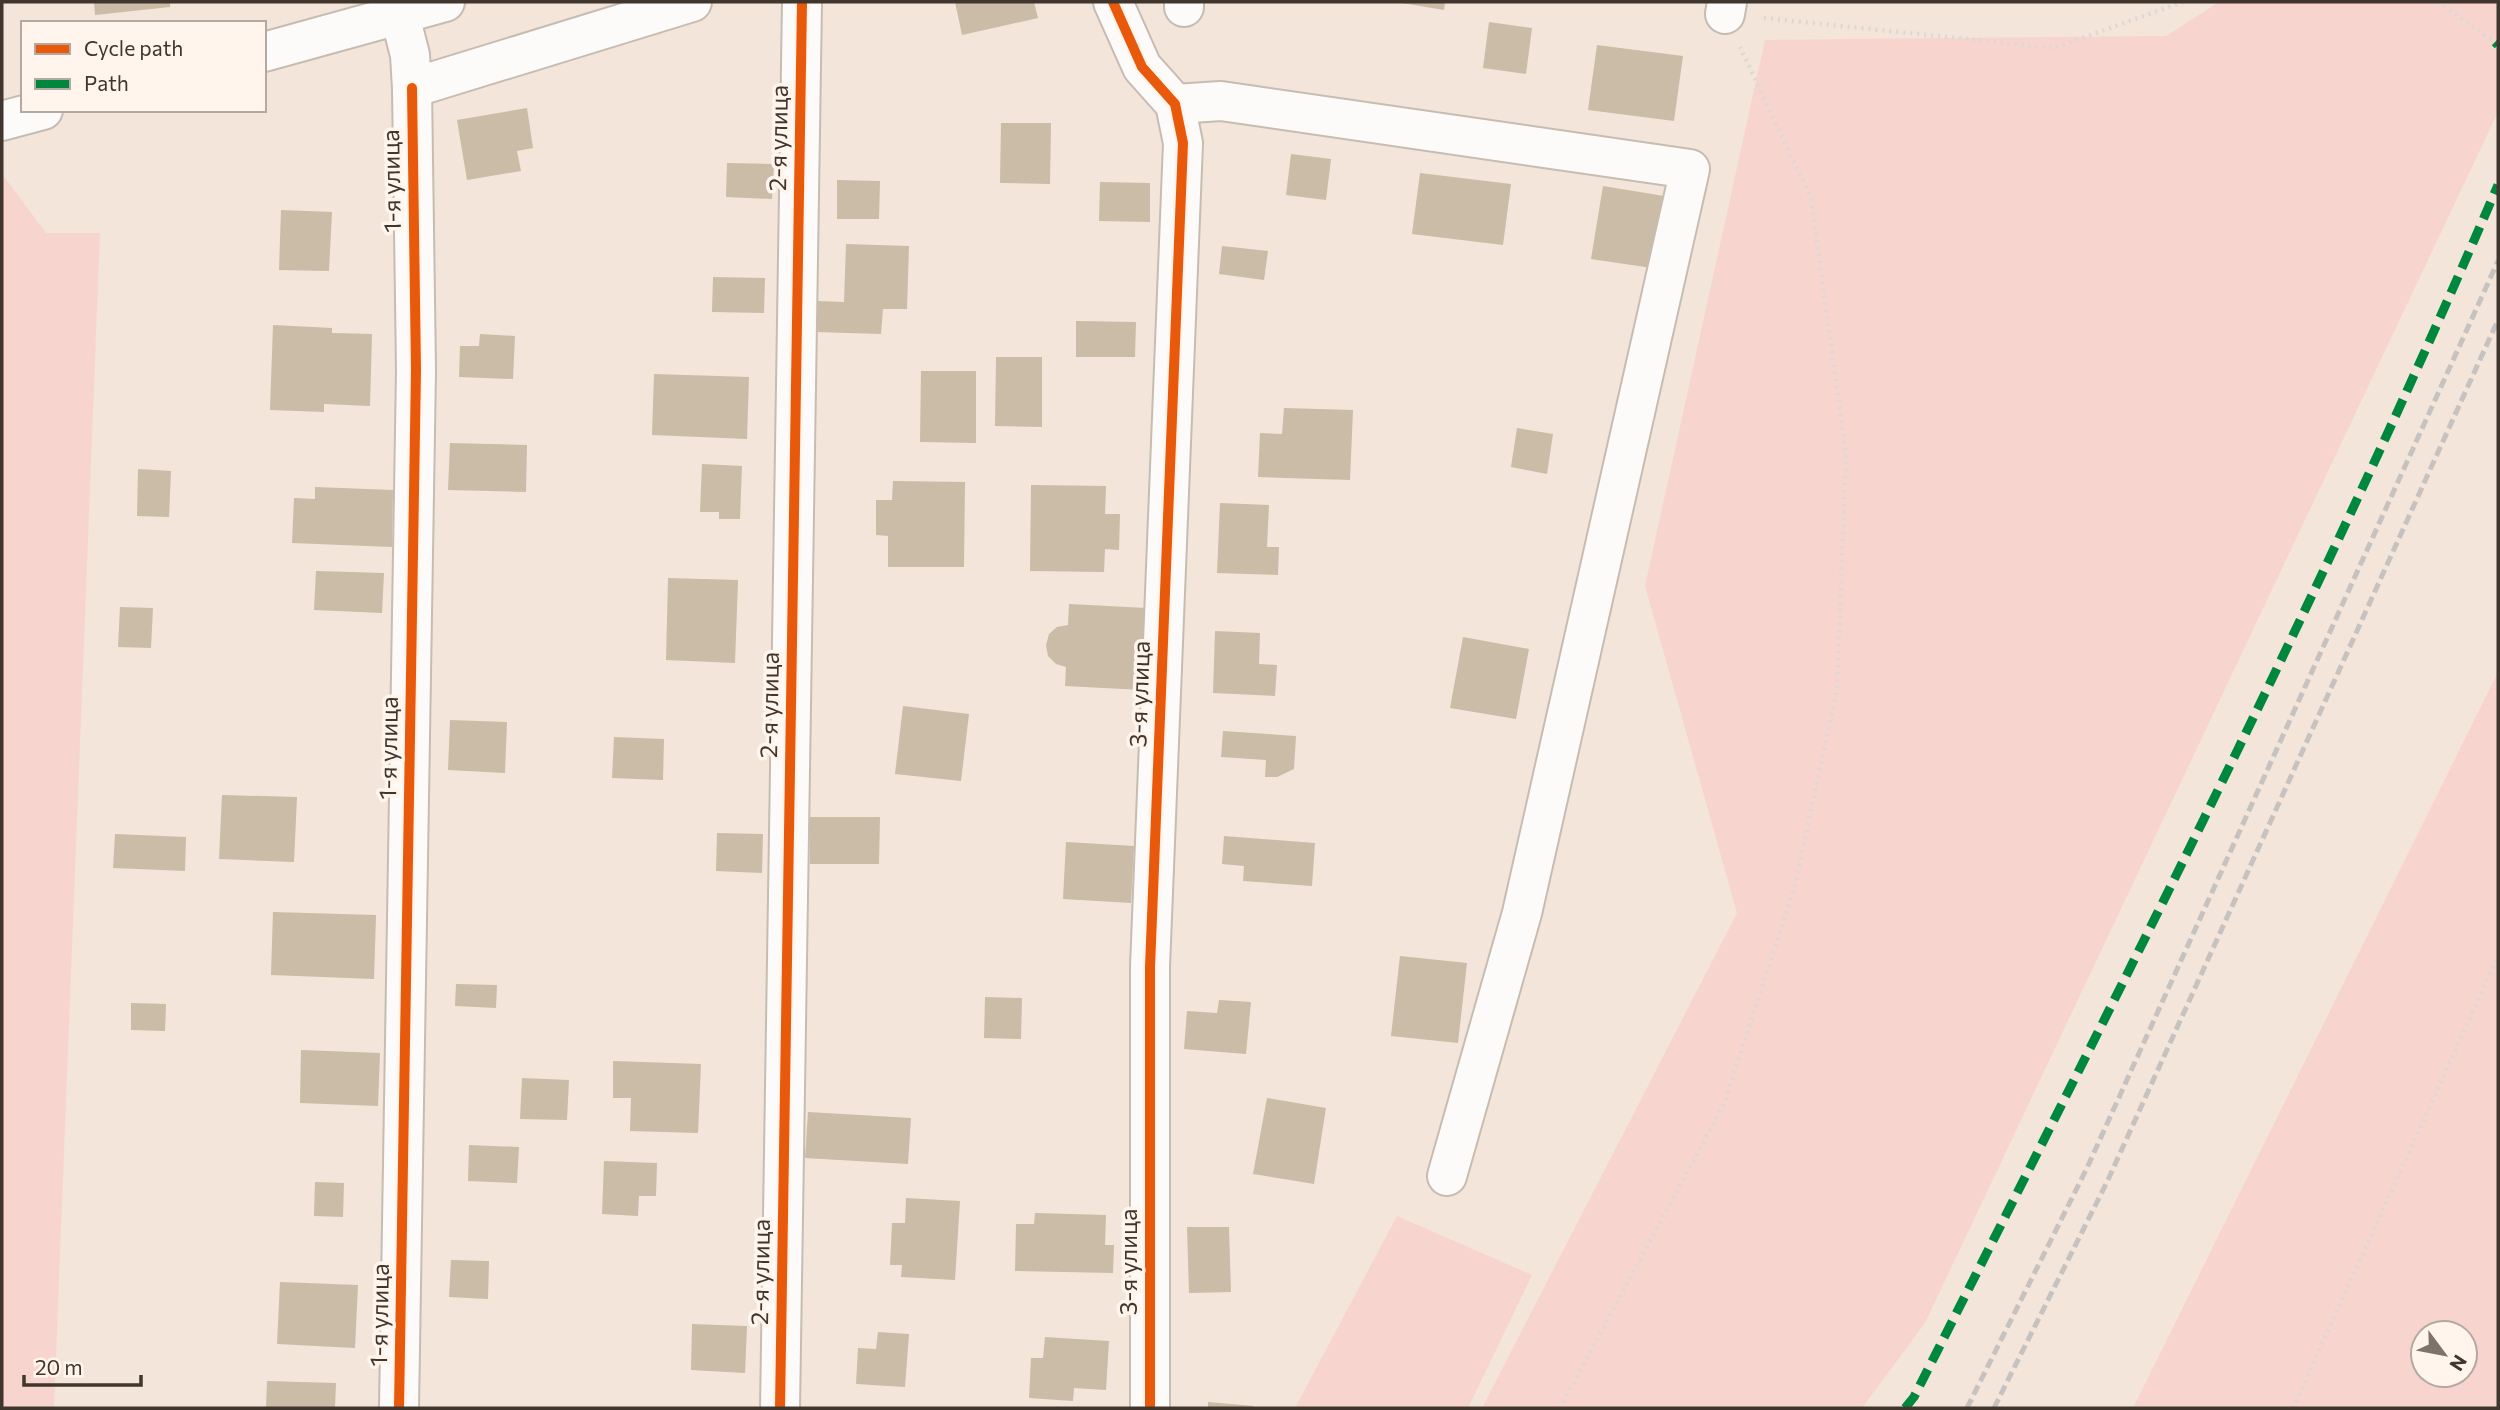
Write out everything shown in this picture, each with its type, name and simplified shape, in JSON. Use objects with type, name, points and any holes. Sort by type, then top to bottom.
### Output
[{"type":"street","points":[[266,51],[445,2]]},
{"type":"street","points":[[412,88],[692,2]]},
{"type":"street","name":"2-я улица","points":[[780,1408],[802,2]]},
{"type":"street","points":[[1113,2],[1142,67],[1175,104],[1221,101],[1690,169],[1522,913],[1447,1176]]},
{"type":"street","name":"1-я улица","points":[[399,1408],[416,370],[412,88],[410,55],[400,16]]},
{"type":"street","name":"3-я улица","points":[[1150,1408],[1150,967],[1183,143],[1175,104]]},
{"type":"street","points":[[2,121],[36,112]]},
{"type":"path","points":[[1726,8],[2054,48],[2183,2]]},
{"type":"path","points":[[2438,2],[2495,42]]},
{"type":"path","points":[[1560,1408],[1724,1104],[1794,889],[1837,690],[1846,455],[1811,198],[1726,8]]},
{"type":"path","points":[[2293,1408],[2498,956]]},
{"type":"shaded area","points":[[2219,2],[2498,2],[2498,112],[1925,1323],[1862,1408],[1482,1408],[1737,913],[1645,586],[1765,40],[2166,36]]},
{"type":"shaded area","points":[[2,174],[46,233],[100,233],[54,1408],[2,1408]]},
{"type":"shaded area","points":[[2498,672],[2498,1408],[2133,1408]]},
{"type":"shaded area","points":[[1397,1216],[1532,1275],[1468,1408],[1295,1408]]},
{"type":"building","points":[[94,2],[170,2],[170,7],[95,15]]},
{"type":"building","points":[[955,2],[1034,2],[1038,18],[962,35]]},
{"type":"building","points":[[1396,2],[1445,2],[1444,10]]},
{"type":"building","points":[[1489,22],[1532,28],[1526,74],[1483,68]]},
{"type":"building","points":[[1597,45],[1683,56],[1674,121],[1588,110]]},
{"type":"building","points":[[527,108],[533,148],[517,151],[521,171],[467,180],[457,120]]},
{"type":"building","points":[[1001,123],[1051,123],[1050,184],[1000,183]]},
{"type":"building","points":[[1291,154],[1331,159],[1326,200],[1286,195]]},
{"type":"building","points":[[727,163],[774,164],[772,199],[726,197]]},
{"type":"building","points":[[1420,173],[1511,184],[1503,245],[1412,234]]},
{"type":"building","points":[[837,180],[880,181],[879,219],[837,219]]},
{"type":"building","points":[[1100,182],[1150,183],[1150,222],[1099,221]]},
{"type":"building","points":[[1603,186],[1664,196],[1652,268],[1591,259]]},
{"type":"building","points":[[281,210],[332,212],[329,271],[279,270]]},
{"type":"building","points":[[846,244],[909,246],[907,309],[883,309],[881,334],[816,332],[817,301],[844,302]]},
{"type":"building","points":[[1222,246],[1268,251],[1264,280],[1219,274]]},
{"type":"building","points":[[713,277],[765,278],[764,313],[712,312]]},
{"type":"building","points":[[1076,321],[1136,322],[1135,357],[1076,357]]},
{"type":"building","points":[[273,325],[332,328],[332,333],[372,334],[370,406],[324,404],[324,412],[270,410]]},
{"type":"building","points":[[480,334],[515,336],[513,379],[459,377],[460,346],[479,346]]},
{"type":"building","points":[[996,357],[1042,357],[1042,427],[995,426]]},
{"type":"building","points":[[921,371],[976,371],[976,443],[920,442]]},
{"type":"building","points":[[654,374],[749,377],[747,439],[652,435]]},
{"type":"building","points":[[1284,408],[1353,410],[1350,480],[1258,477],[1260,433],[1282,434]]},
{"type":"building","points":[[1517,428],[1553,434],[1547,474],[1511,467]]},
{"type":"building","points":[[450,443],[527,445],[526,492],[448,490]]},
{"type":"building","points":[[702,464],[742,466],[740,519],[719,519],[719,512],[700,512]]},
{"type":"building","points":[[138,469],[171,471],[169,517],[137,516]]},
{"type":"building","points":[[893,481],[965,482],[964,567],[888,567],[888,536],[876,535],[876,500],[892,500]]},
{"type":"building","points":[[1031,485],[1106,486],[1105,514],[1120,514],[1119,550],[1105,549],[1104,572],[1030,571]]},
{"type":"building","points":[[315,487],[393,490],[392,547],[292,543],[294,498],[315,499]]},
{"type":"building","points":[[1220,503],[1269,505],[1267,547],[1279,547],[1278,575],[1217,573]]},
{"type":"building","points":[[316,571],[384,573],[382,613],[314,610]]},
{"type":"building","points":[[668,578],[738,580],[735,663],[666,660]]},
{"type":"building","points":[[1069,604],[1146,608],[1142,690],[1065,686],[1066,667],[1056,664],[1048,656],[1046,645],[1049,634],[1057,627],[1068,625]]},
{"type":"building","points":[[120,607],[153,608],[151,648],[118,647]]},
{"type":"building","points":[[1215,631],[1260,633],[1259,664],[1277,665],[1275,696],[1213,693]]},
{"type":"building","points":[[1463,637],[1529,649],[1516,719],[1450,708]]},
{"type":"building","points":[[903,706],[969,714],[961,781],[895,774]]},
{"type":"building","points":[[450,720],[507,722],[505,773],[448,770]]},
{"type":"building","points":[[1223,731],[1296,736],[1294,769],[1277,777],[1265,777],[1266,760],[1221,757]]},
{"type":"building","points":[[614,737],[664,739],[663,780],[612,778]]},
{"type":"building","points":[[222,795],[297,797],[294,862],[219,859]]},
{"type":"building","points":[[810,817],[880,817],[879,864],[810,864]]},
{"type":"building","points":[[717,833],[763,834],[762,873],[716,871]]},
{"type":"building","points":[[115,834],[186,837],[185,871],[113,868]]},
{"type":"building","points":[[1224,836],[1315,843],[1312,886],[1243,881],[1244,866],[1222,864]]},
{"type":"building","points":[[1066,842],[1134,846],[1131,903],[1063,899]]},
{"type":"building","points":[[273,912],[376,915],[374,979],[271,975]]},
{"type":"building","points":[[1400,956],[1467,963],[1458,1043],[1391,1036]]},
{"type":"building","points":[[456,984],[497,985],[496,1008],[455,1006]]},
{"type":"building","points":[[985,997],[1022,998],[1021,1039],[984,1038]]},
{"type":"building","points":[[1219,1000],[1251,1002],[1246,1054],[1184,1049],[1187,1011],[1217,1013]]},
{"type":"building","points":[[131,1003],[166,1004],[165,1031],[131,1030]]},
{"type":"building","points":[[301,1050],[380,1053],[378,1106],[300,1103]]},
{"type":"building","points":[[613,1061],[701,1064],[698,1133],[630,1131],[631,1098],[613,1098]]},
{"type":"building","points":[[522,1078],[569,1080],[567,1120],[520,1119]]},
{"type":"building","points":[[1267,1098],[1326,1108],[1314,1184],[1253,1174]]},
{"type":"building","points":[[808,1112],[911,1118],[908,1164],[805,1158]]},
{"type":"building","points":[[469,1145],[519,1147],[517,1183],[468,1181]]},
{"type":"building","points":[[604,1161],[657,1163],[656,1196],[639,1196],[638,1216],[602,1214]]},
{"type":"building","points":[[315,1182],[344,1183],[343,1217],[314,1216]]},
{"type":"building","points":[[906,1198],[960,1201],[955,1280],[901,1277],[902,1265],[890,1265],[892,1223],[905,1223]]},
{"type":"building","points":[[1035,1213],[1106,1215],[1105,1245],[1114,1245],[1113,1273],[1015,1271],[1016,1224],[1034,1224]]},
{"type":"building","points":[[1187,1227],[1229,1227],[1231,1292],[1189,1293]]},
{"type":"building","points":[[451,1260],[489,1261],[488,1299],[449,1297]]},
{"type":"building","points":[[280,1282],[358,1285],[355,1348],[277,1344]]},
{"type":"building","points":[[692,1324],[747,1326],[745,1373],[691,1370]]},
{"type":"building","points":[[878,1332],[909,1334],[905,1387],[856,1384],[858,1348],[876,1349]]},
{"type":"building","points":[[1045,1337],[1109,1341],[1106,1390],[1074,1388],[1073,1401],[1029,1398],[1031,1358],[1043,1358]]},
{"type":"building","points":[[267,1381],[336,1383],[335,1408],[266,1408]]},
{"type":"building","points":[[1208,1402],[1254,1406],[1208,1408]]},
{"type":"railway","points":[[1967,1408],[2087,1168],[2498,261]]},
{"type":"railway","points":[[1994,1408],[2107,1182],[2498,320]]},
{"type":"marked path","points":[[2495,42],[2498,45]]},
{"type":"marked path","points":[[1905,1408],[1914,1397],[2066,1097],[2289,644],[2498,185]]},
{"type":"cycle path","points":[[780,1408],[802,2]]},
{"type":"cycle path","points":[[1113,2],[1142,67],[1175,104],[1183,143],[1150,967],[1150,1408]]},
{"type":"cycle path","points":[[399,1408],[416,370],[412,88]]}]
